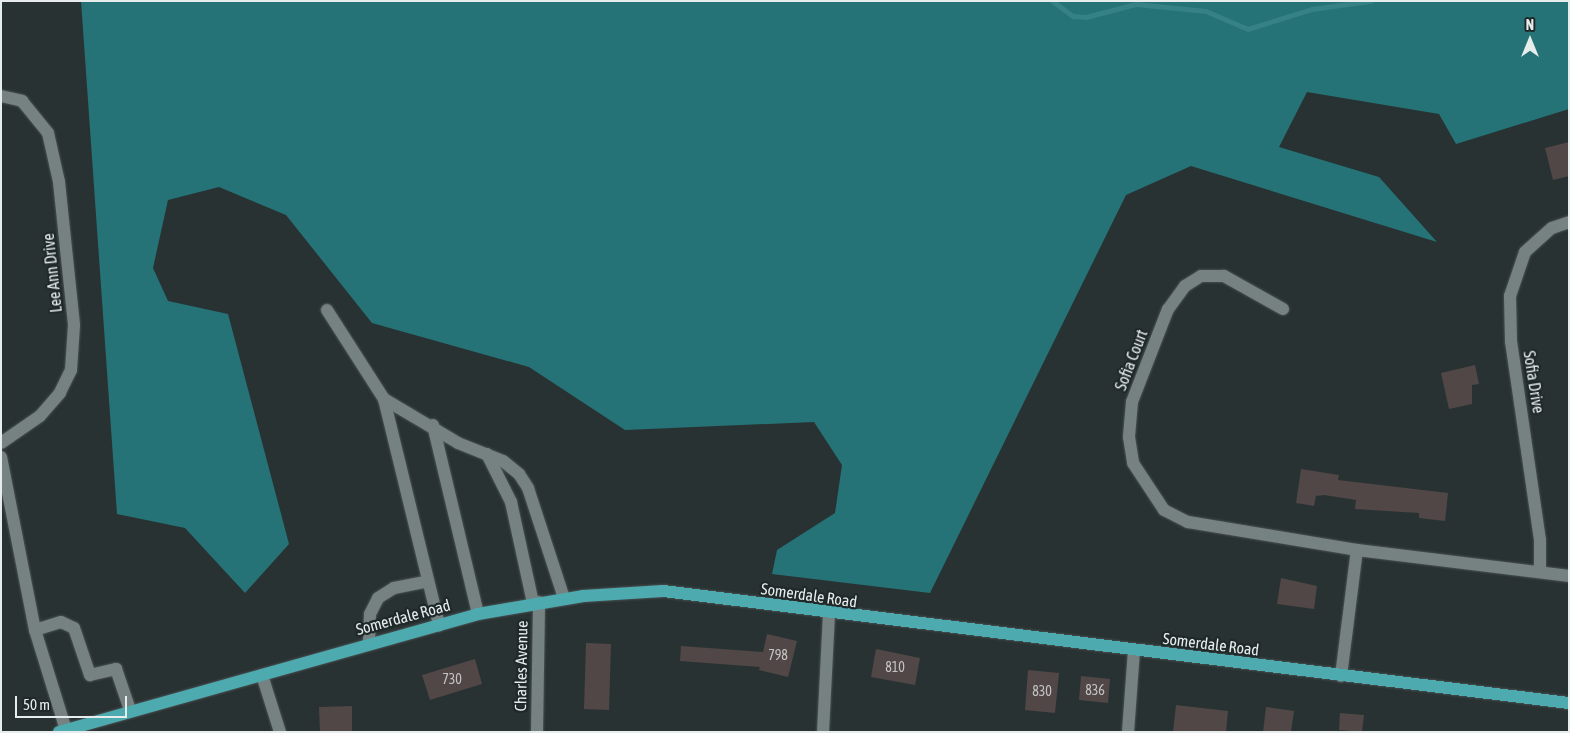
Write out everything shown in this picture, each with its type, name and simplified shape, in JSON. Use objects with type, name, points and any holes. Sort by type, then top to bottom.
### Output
[{"type":"main road","name":"Somerdale Road","points":[[62,731],[369,642],[478,614],[564,598],[663,591],[830,614],[1569,703]]},
{"type":"street","name":"Lee Ann Drive","points":[[1,96],[22,101],[48,133],[59,182],[74,325],[71,370],[60,393],[40,416],[1,443]]},
{"type":"street","name":"Sofia Drive","points":[[1540,572],[1540,540],[1511,341],[1510,296],[1525,252],[1552,228],[1569,222]]},
{"type":"street","name":"Sofia Court","points":[[1283,309],[1224,276],[1201,276],[1185,286],[1168,309],[1132,402],[1133,463],[1146,489],[1164,510],[1188,522],[1357,550]]},
{"type":"street","points":[[327,310],[384,399],[426,582],[439,625]]},
{"type":"street","points":[[384,399],[433,425],[458,443],[512,466],[528,488],[564,598]]},
{"type":"street","points":[[433,425],[478,614]]},
{"type":"street","name":"Charles Avenue","points":[[487,454],[511,502],[536,602],[536,732]]},
{"type":"street","points":[[1,458],[35,630],[62,731]]},
{"type":"street","points":[[1341,676],[1357,550],[1569,576]]},
{"type":"street","points":[[369,642],[370,614],[378,598],[394,588],[426,582]]},
{"type":"street","points":[[823,732],[830,614]]},
{"type":"street","points":[[35,630],[61,622],[74,628],[90,675],[116,668],[130,710]]},
{"type":"street","points":[[1128,732],[1134,651]]},
{"type":"street","points":[[262,674],[280,732]]},
{"type":"shaded area","points":[[81,1],[1569,1],[1569,109],[1456,144],[1439,114],[1307,92],[1279,147],[1379,177],[1437,242],[1191,166],[1126,195],[930,593],[772,574],[777,550],[835,513],[842,465],[814,422],[625,430],[529,367],[372,323],[286,215],[219,187],[168,200],[153,268],[168,301],[228,314],[289,544],[245,593],[185,528],[117,514]]},
{"type":"building","points":[[1569,142],[1569,176],[1553,180],[1545,148]]},
{"type":"building","points":[[1475,365],[1479,384],[1472,385],[1472,404],[1449,409],[1441,373]]},
{"type":"building","points":[[1301,469],[1339,475],[1338,480],[1448,493],[1445,521],[1419,518],[1419,513],[1355,509],[1356,500],[1324,495],[1316,496],[1314,506],[1296,503]]},
{"type":"building","points":[[1281,578],[1317,586],[1314,609],[1277,604]]},
{"type":"building","points":[[767,634],[797,641],[788,677],[759,670],[760,667],[680,661],[681,646],[763,652]]},
{"type":"building","points":[[586,643],[611,644],[609,710],[584,709]]},
{"type":"building","points":[[876,649],[920,658],[915,685],[871,677]]},
{"type":"building","points":[[475,659],[482,684],[430,700],[422,675]]},
{"type":"building","points":[[1028,670],[1059,673],[1055,713],[1025,710]]},
{"type":"building","points":[[1081,676],[1110,679],[1108,703],[1079,700]]},
{"type":"building","points":[[1176,705],[1228,711],[1226,732],[1173,732]]},
{"type":"building","points":[[352,706],[352,732],[320,732],[319,707]]},
{"type":"building","points":[[1266,707],[1294,711],[1291,732],[1263,732]]},
{"type":"building","points":[[1340,713],[1364,715],[1362,732],[1339,730]]},
{"type":"waterway","points":[[1053,1],[1073,16],[1086,17],[1136,4],[1206,11],[1248,29],[1312,9],[1370,1]]}]
